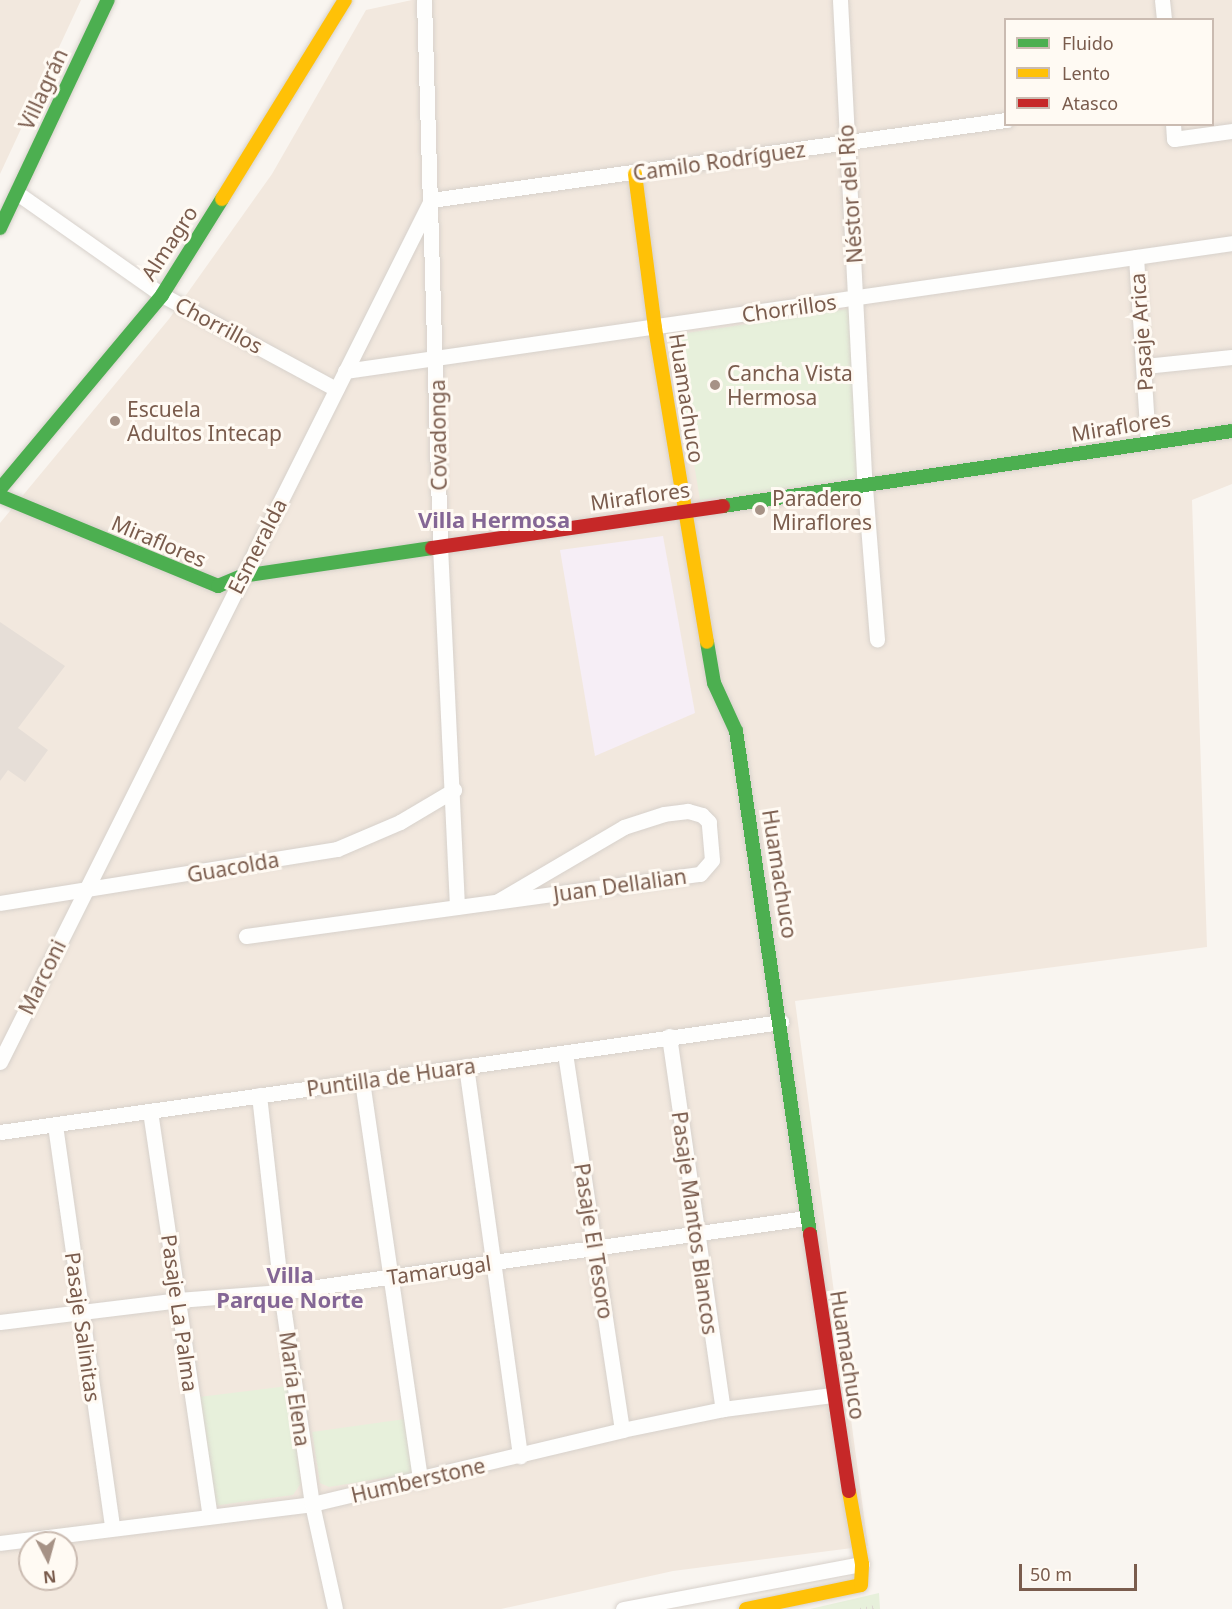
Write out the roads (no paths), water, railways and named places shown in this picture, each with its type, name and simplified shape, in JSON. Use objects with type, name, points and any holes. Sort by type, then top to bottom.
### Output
[{"type":"street","name":"Villagrán","points":[[0,228],[108,0]]},
{"type":"street","name":"Almagro","points":[[0,489],[162,295],[345,0]]},
{"type":"street","points":[[335,18],[359,0]]},
{"type":"street","name":"Covadonga","points":[[424,0],[440,546],[454,790],[457,907]]},
{"type":"street","name":"Néstor del Río","points":[[840,0],[846,142],[858,298],[865,487],[877,640]]},
{"type":"street","points":[[1162,0],[1164,18]]},
{"type":"street","name":"Camilo Rodríguez","points":[[431,200],[634,174],[1004,120]]},
{"type":"street","points":[[1173,126],[1174,139],[1232,131]]},
{"type":"street","name":"Huamachuco","points":[[634,174],[654,328],[714,683],[736,731],[782,1022],[806,1218],[832,1395],[862,1564],[861,1585],[746,1609]]},
{"type":"street","name":"Chorrillos","points":[[17,193],[162,295],[336,389]]},
{"type":"street","name":"Esmeralda","points":[[83,892],[431,200]]},
{"type":"street","name":"Chorrillos","points":[[345,371],[436,360],[1232,243]]},
{"type":"street","name":"Pasaje Arica","points":[[1136,257],[1145,366],[1148,443]]},
{"type":"street","points":[[1145,366],[1232,357]]},
{"type":"street","name":"Miraflores","points":[[0,496],[199,582],[218,586],[242,576],[685,510],[865,487],[1232,431]]},
{"type":"street","name":"Guacolda","points":[[0,903],[83,892],[337,849],[400,822],[454,790]]},
{"type":"street","name":"Juan Dellalian","points":[[246,936],[700,874],[712,860],[709,822],[698,812],[688,811],[664,814],[624,827],[498,901]]},
{"type":"street","name":"Marconi","points":[[0,1062],[83,892]]},
{"type":"street","name":"Puntilla de Huara","points":[[0,1132],[566,1053],[669,1036],[782,1022]]},
{"type":"street","name":"Pasaje Mantos Blancos","points":[[669,1036],[723,1410]]},
{"type":"street","name":"Pasaje El Tesoro","points":[[566,1053],[622,1430]]},
{"type":"street","points":[[466,1066],[491,1263],[520,1456]]},
{"type":"street","points":[[362,1081],[388,1277],[420,1481]]},
{"type":"street","name":"María Elena","points":[[259,1095],[281,1292],[312,1504],[334,1609]]},
{"type":"street","name":"Pasaje La Palma","points":[[150,1111],[210,1516]]},
{"type":"street","name":"Pasaje Salinitas","points":[[55,1125],[112,1528]]},
{"type":"street","name":"Tamarugal","points":[[0,1322],[81,1310],[281,1292],[806,1218]]},
{"type":"street","name":"Humberstone","points":[[0,1542],[312,1504],[420,1481],[622,1430],[723,1410],[832,1395]]},
{"type":"street","points":[[623,1609],[862,1564]]},
{"type":"place","name":"Cancha Vista Hermosa","points":[[715,385]]},
{"type":"place","name":"Escuela Adultos Intecap","points":[[115,421]]},
{"type":"place","name":"Paradero Miraflores","points":[[760,510]]},
{"type":"district","name":"Villa Hermosa","points":[[494,520]]},
{"type":"district","name":"Villa Parque Norte","points":[[290,1286]]}]
